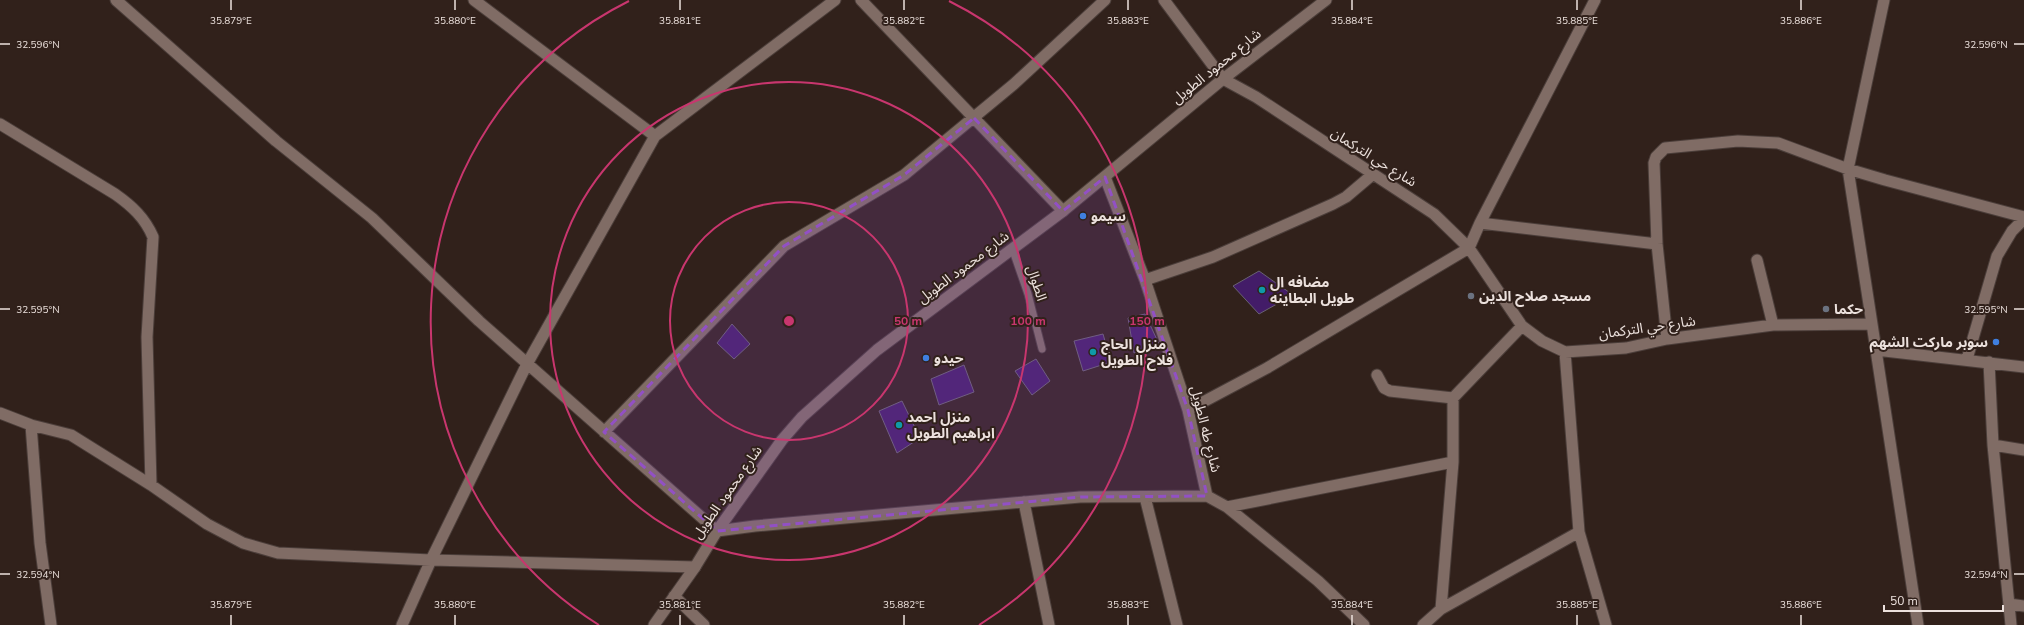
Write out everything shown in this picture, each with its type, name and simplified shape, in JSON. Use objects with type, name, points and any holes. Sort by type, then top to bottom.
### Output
[{"type":"street","points":[[116,0],[276,141],[372,218],[479,321],[717,532],[755,526],[1080,497],[1207,496],[1227,507],[1318,581],[1364,625]]},
{"type":"street","points":[[474,0],[655,136]]},
{"type":"street","points":[[402,625],[431,560],[527,364],[655,136],[835,0]]},
{"type":"street","points":[[861,0],[1063,211]]},
{"type":"street","points":[[604,432],[779,250],[904,175],[1014,84],[1105,0]]},
{"type":"street","points":[[1164,0],[1223,79]]},
{"type":"street","name":"شارع محمود الطويل","points":[[654,625],[782,440],[802,417],[877,350],[1063,211],[1105,178],[1223,79],[1326,0]]},
{"type":"street","points":[[1188,410],[1267,368],[1469,248],[1480,223],[1596,0]]},
{"type":"street","points":[[1884,0],[1848,169],[1918,625]]},
{"type":"street","name":"شارع حي التركمان","points":[[1223,79],[1256,97],[1372,175],[1413,199],[1434,214],[1469,248],[1522,326],[1542,342],[1565,352],[1626,348],[1667,339],[1773,325],[1872,324]]},
{"type":"street","points":[[0,124],[115,194],[132,206],[149,225],[154,237],[147,337],[152,485]]},
{"type":"street","points":[[1667,339],[1657,244],[1654,163],[1656,156],[1665,148],[1738,141],[1778,143],[1848,169],[2024,218],[2012,231],[1997,256],[1967,359]]},
{"type":"street","points":[[1144,280],[1213,258],[1333,204],[1346,197],[1372,175]]},
{"type":"street","name":"شارع طه الطويل","points":[[1105,178],[1144,280],[1188,410],[1207,496]]},
{"type":"street","points":[[1480,223],[1657,244]]},
{"type":"street","points":[[1757,260],[1773,325]]},
{"type":"street","points":[[1442,609],[1453,462],[1453,398],[1522,326]]},
{"type":"street","points":[[1876,350],[1967,359],[2024,367]]},
{"type":"street","points":[[1565,352],[1579,532],[1606,625]]},
{"type":"street","points":[[1989,362],[1993,445],[2011,625]]},
{"type":"street","points":[[1377,375],[1384,388],[1390,391],[1453,398]]},
{"type":"street","points":[[0,413],[31,425],[71,435],[152,485],[207,524],[243,543],[278,553],[431,560],[695,567]]},
{"type":"street","points":[[31,425],[40,543],[51,625]]},
{"type":"street","points":[[1993,445],[2024,450]]},
{"type":"street","points":[[1227,507],[1453,462]]},
{"type":"street","points":[[1145,497],[1177,625]]},
{"type":"street","points":[[1024,502],[1049,625]]},
{"type":"street","points":[[1423,625],[1442,609],[1579,532]]},
{"type":"street","points":[[674,596],[704,625]]},
{"type":"street","points":[[2009,604],[2024,606]]},
{"type":"lane","name":"الطوال","points":[[1012,248],[1028,294],[1042,349]]},
{"type":"highlighted area","points":[[974,118],[1063,211],[1105,177],[1188,410],[1207,496],[1080,497],[717,531],[604,432],[784,246],[904,175]]},
{"type":"building","name":"مضافه ال طويل البطاينه","points":[[1259,271],[1293,295],[1259,314],[1233,286]]},
{"type":"building","points":[[1145,314],[1159,344],[1134,353],[1128,318]]},
{"type":"building","points":[[732,324],[750,344],[734,359],[717,343]]},
{"type":"building","name":"منزل الحاج فلاح الطويل","points":[[1103,334],[1111,362],[1083,371],[1074,341]]},
{"type":"building","points":[[1036,359],[1050,381],[1032,395],[1015,371]]},
{"type":"building","points":[[964,365],[974,392],[939,405],[931,379]]},
{"type":"building","name":"منزل احمد ابراهيم الطويل","points":[[902,401],[920,438],[897,453],[879,411]]},
{"type":"place","name":"سيمو","points":[[1083,216]]},
{"type":"place","name":"مضافه ال طويل البطاينه","points":[[1262,290]]},
{"type":"place","name":"مسجد صلاح الدين","points":[[1471,296]]},
{"type":"place","name":"حكما","points":[[1826,309]]},
{"type":"place","name":"سوبر ماركت الشهم","points":[[1996,342]]},
{"type":"place","name":"منزل الحاج فلاح الطويل","points":[[1093,352]]},
{"type":"place","name":"حيدو","points":[[926,358]]},
{"type":"place","name":"منزل احمد ابراهيم الطويل","points":[[899,425]]}]
